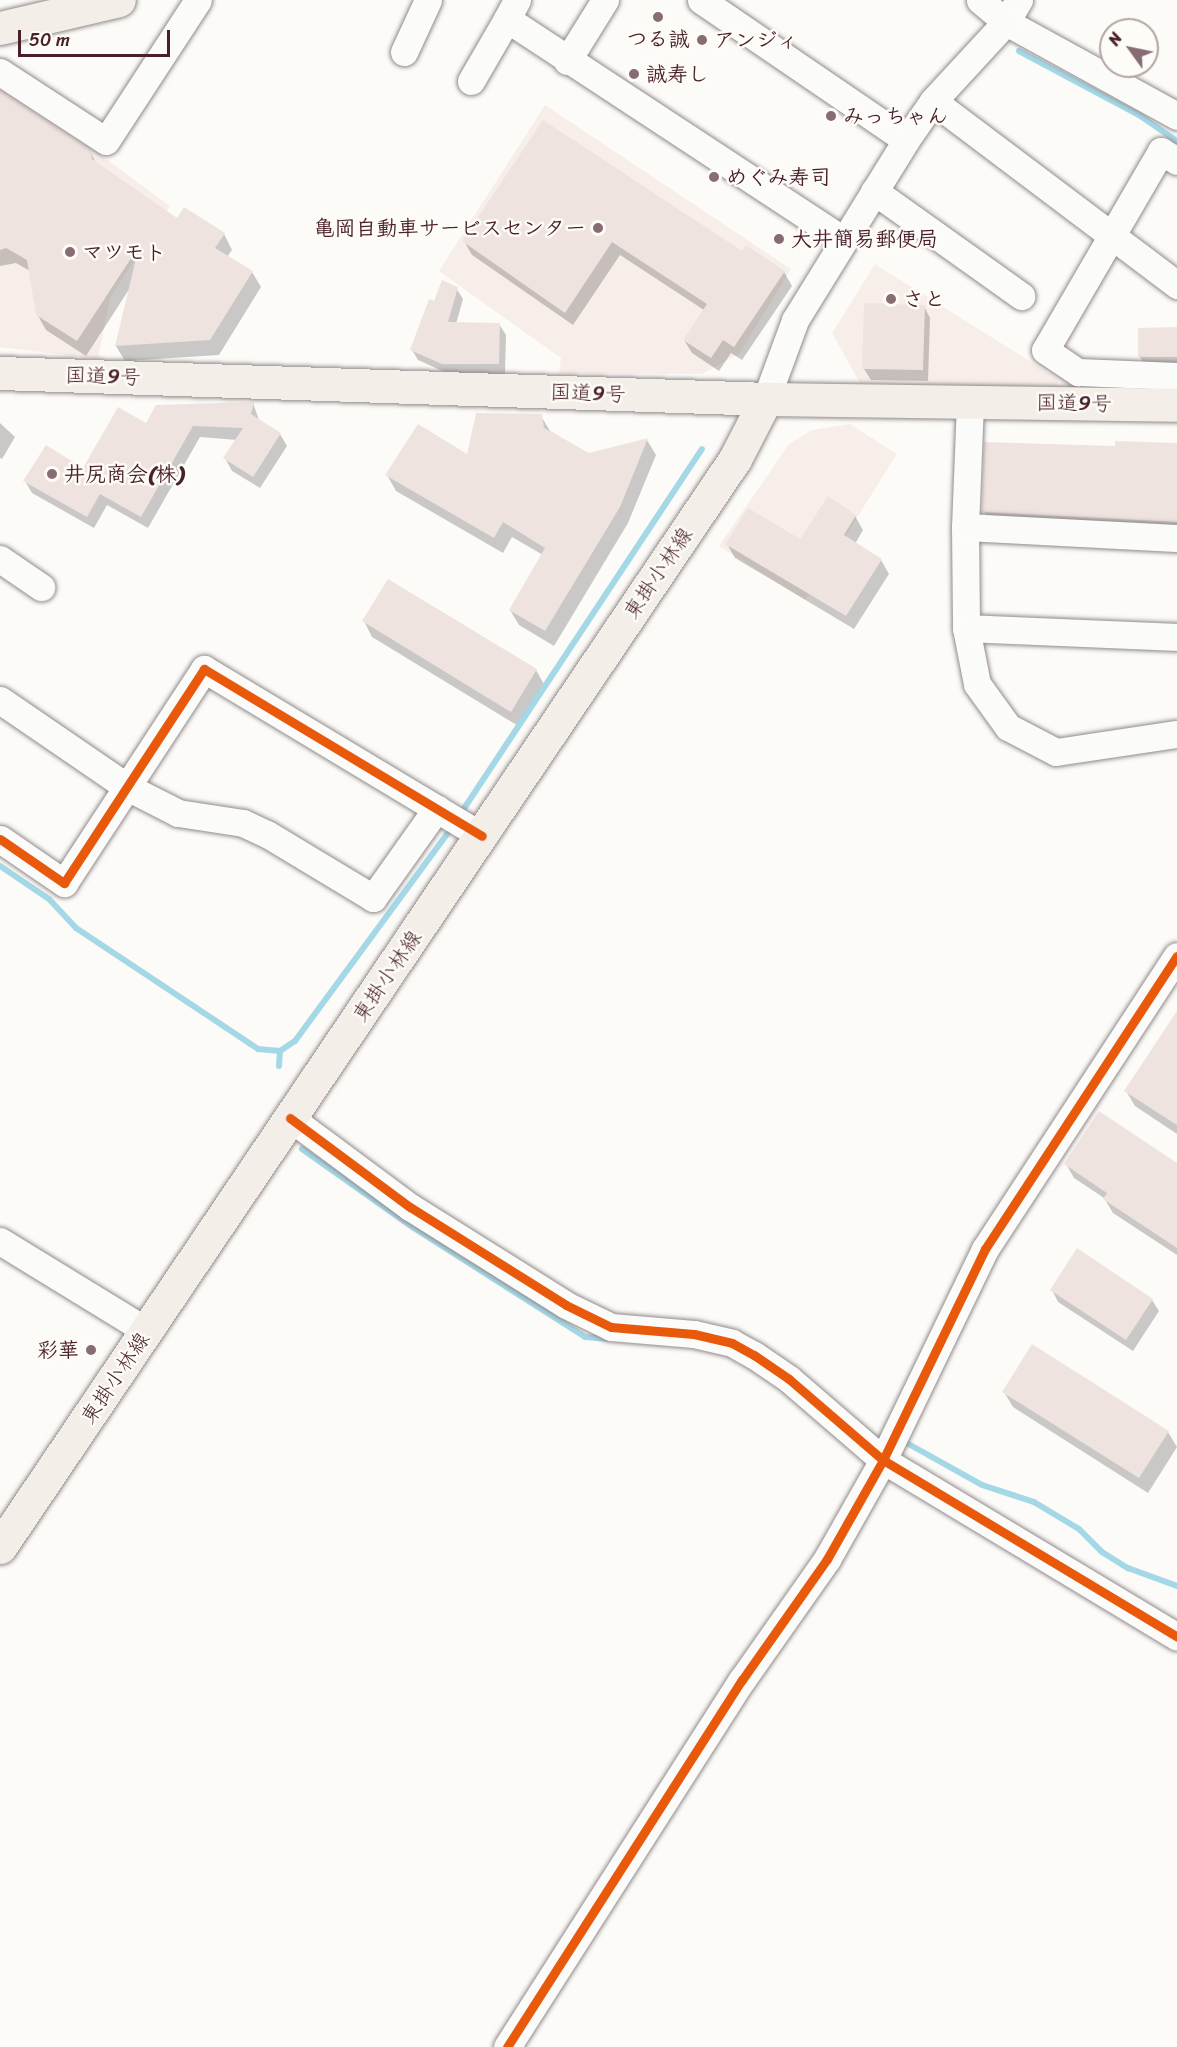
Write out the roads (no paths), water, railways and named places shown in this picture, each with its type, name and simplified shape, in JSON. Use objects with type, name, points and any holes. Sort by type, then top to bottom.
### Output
[{"type":"main road","points":[[0,28],[119,0]]},
{"type":"main road","name":"国道9号","points":[[0,373],[766,399],[1177,405]]},
{"type":"main road","name":"東掛小林線","points":[[0,1547],[735,459],[766,399]]},
{"type":"street","points":[[0,72],[106,141],[198,0]]},
{"type":"street","points":[[404,52],[428,0]]},
{"type":"street","points":[[567,61],[605,0]]},
{"type":"street","points":[[701,0],[906,140]]},
{"type":"street","points":[[981,0],[1012,11],[1177,116]]},
{"type":"street","points":[[471,81],[512,9],[567,61],[843,240]]},
{"type":"street","points":[[766,399],[795,320],[906,140],[933,101],[1012,11]]},
{"type":"street","points":[[933,101],[1177,285]]},
{"type":"street","points":[[1177,161],[1161,151],[1045,350],[1078,372],[1177,376]]},
{"type":"street","points":[[874,191],[1021,296]]},
{"type":"street","points":[[970,403],[965,527],[966,628],[977,684],[1008,726],[1056,752],[1177,734]]},
{"type":"street","points":[[965,527],[1177,538]]},
{"type":"street","points":[[0,559],[41,587]]},
{"type":"street","points":[[966,628],[1177,637]]},
{"type":"street","points":[[0,839],[64,883],[204,669],[482,836]]},
{"type":"street","points":[[0,700],[127,787],[178,813],[243,823],[267,834],[373,898],[437,808]]},
{"type":"street","points":[[507,2047],[742,1680],[827,1559],[883,1460],[986,1249],[1177,956]]},
{"type":"street","points":[[290,1118],[410,1207],[566,1305],[610,1327],[694,1334],[732,1343],[754,1355],[789,1378],[883,1460],[1177,1636]]},
{"type":"street","points":[[0,1241],[147,1331]]},
{"type":"waterway","points":[[1019,51],[1139,115],[1177,141]]},
{"type":"waterway","points":[[459,816],[702,449]]},
{"type":"waterway","points":[[0,866],[49,899],[76,928],[258,1049],[280,1051],[295,1041],[452,827]]},
{"type":"waterway","points":[[279,1066],[280,1051]]},
{"type":"waterway","points":[[302,1149],[414,1228],[585,1337],[606,1339]]},
{"type":"waterway","points":[[905,1442],[982,1485],[1034,1502],[1079,1529],[1102,1552],[1128,1568],[1177,1586]]},
{"type":"place","name":"つる誠","points":[[658,17]]},
{"type":"place","name":"アンジィ","points":[[702,40]]},
{"type":"place","name":"誠寿し","points":[[634,74]]},
{"type":"place","name":"みっちゃん","points":[[831,116]]},
{"type":"place","name":"めぐみ寿司","points":[[714,177]]},
{"type":"place","name":"亀岡自動車サービスセンター","points":[[598,228]]},
{"type":"place","name":"大井簡易郵便局","points":[[779,239]]},
{"type":"place","name":"マツモト","points":[[70,252]]},
{"type":"place","name":"さと","points":[[891,299]]},
{"type":"place","name":"井尻商会(株)","points":[[52,474]]},
{"type":"place","name":"彩華","points":[[91,1350]]}]
